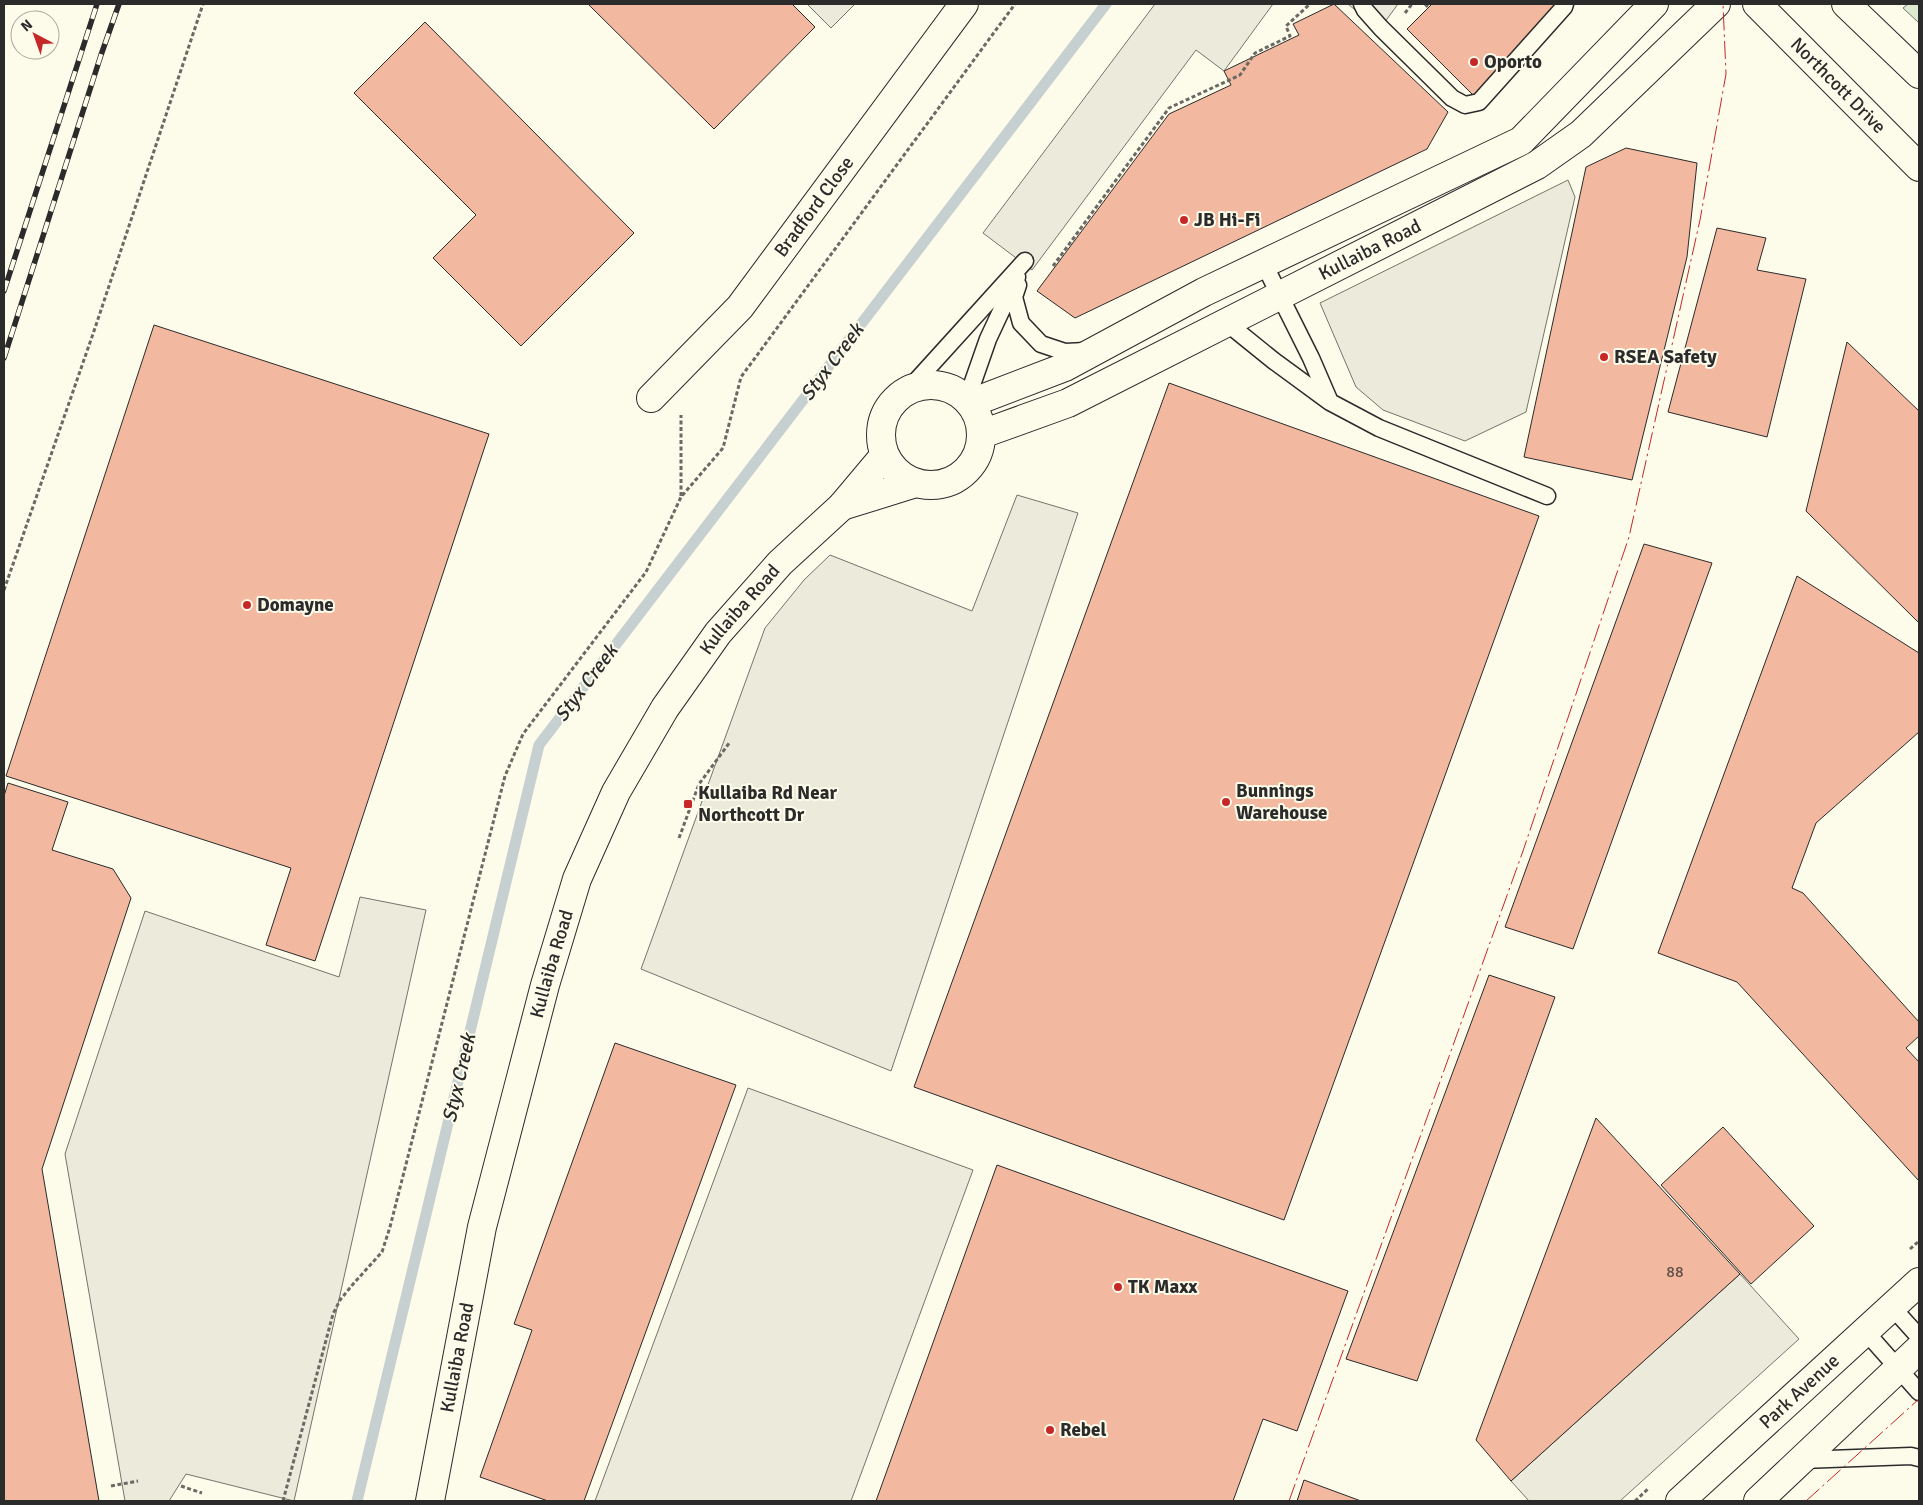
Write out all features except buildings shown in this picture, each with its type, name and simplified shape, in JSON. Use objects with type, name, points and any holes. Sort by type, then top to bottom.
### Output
[{"type":"street","name":"Bradford Close","points":[[651,398],[740,308],[964,4]]},
{"type":"street","name":"Kullaiba Road","points":[[969,401],[1065,367],[1204,292],[1521,141],[1654,4]]},
{"type":"street","name":"Kullaiba Road","points":[[842,506],[916,484],[924,486],[950,481],[962,474],[974,462],[979,451],[982,434],[1068,403],[1537,165],[1581,134],[1716,4]]},
{"type":"street","name":"Northcott Drive","points":[[1757,4],[1919,167]]},
{"type":"street","points":[[1846,4],[1919,74]]},
{"type":"street","points":[[916,484],[892,468],[884,456],[881,435],[886,411],[897,398],[908,390],[925,384],[935,384],[950,388],[969,401],[979,419],[982,434]]},
{"type":"street","name":"Kullaiba Road","points":[[430,1501],[482,1227],[545,985],[577,879],[616,792],[665,708],[718,633],[780,563],[842,506],[884,456]]},
{"type":"street","name":"Park Avenue","points":[[1680,1501],[1919,1282]]},
{"type":"street","points":[[1758,1501],[1919,1350]]},
{"type":"lane","points":[[1362,4],[1376,22],[1445,92],[1465,105],[1479,102],[1565,4]]},
{"type":"lane","points":[[1025,261],[1014,297],[1021,323],[1040,344],[1065,352],[1094,351]]},
{"type":"lane","points":[[908,390],[1025,261]]},
{"type":"lane","points":[[969,401],[988,340],[1025,261]]},
{"type":"lane","points":[[1264,264],[1330,402]]},
{"type":"lane","points":[[1227,323],[1274,361],[1330,402],[1379,428],[1547,496]]},
{"type":"lane","points":[[1892,1307],[1919,1337]]},
{"type":"lane","points":[[1865,1331],[1919,1392]]},
{"type":"lane","points":[[1801,1460],[1911,1456],[1919,1458]]},
{"type":"path","points":[[4,590],[94,330],[203,4]]},
{"type":"path","points":[[283,1501],[333,1314],[340,1300],[382,1252],[390,1227],[505,776],[523,734],[646,572],[681,497],[723,448],[741,377],[1015,4]]},
{"type":"path","points":[[1050,270],[1169,108],[1240,74],[1255,53],[1290,36],[1286,26],[1310,4]]},
{"type":"path","points":[[1425,4],[1429,8]]},
{"type":"path","points":[[681,366],[681,497]]},
{"type":"path","points":[[679,838],[699,784],[730,742]]},
{"type":"path","points":[[111,1486],[138,1481]]},
{"type":"path","points":[[181,1486],[202,1493]]},
{"type":"green space","points":[[1908,4],[1919,4],[1919,23],[1903,8]]},
{"type":"shaded area","points":[[807,4],[855,4],[831,28]]},
{"type":"shaded area","points":[[1155,4],[1273,4],[1224,71],[1196,50],[1032,270],[983,233]]},
{"type":"shaded area","points":[[1348,4],[1398,4],[1379,30]]},
{"type":"shaded area","points":[[1568,180],[1575,197],[1526,412],[1465,441],[1383,410],[1356,387],[1320,303]]},
{"type":"shaded area","points":[[1017,495],[1078,513],[891,1071],[641,969],[765,628],[804,580],[830,555],[972,611]]},
{"type":"shaded area","points":[[360,897],[426,910],[294,1501],[186,1474],[169,1501],[125,1501],[65,1154],[145,911],[339,977]]},
{"type":"shaded area","points":[[748,1088],[973,1170],[851,1501],[595,1501]]},
{"type":"shaded area","points":[[1740,1274],[1799,1339],[1620,1501],[1529,1501],[1511,1481]]},
{"type":"waterway","name":"Styx Creek","points":[[357,1501],[539,745],[1106,4]]},
{"type":"railway","points":[[4,291],[97,4]]},
{"type":"railway","points":[[4,358],[119,4]]},
{"type":"power","points":[[1289,1501],[1523,851],[1629,537],[1700,220],[1726,74],[1723,4]]},
{"type":"power","points":[[1806,1501],[1919,1399]]},
{"type":"place","name":"Oporto","points":[[1474,62]]},
{"type":"place","name":"JB Hi-Fi","points":[[1184,220]]},
{"type":"place","name":"RSEA Safety","points":[[1604,357]]},
{"type":"place","name":"Domayne","points":[[247,605]]},
{"type":"place","name":"Bunnings Warehouse","points":[[1226,802]]},
{"type":"place","name":"Kullaiba Rd Near Northcott Dr","points":[[688,804]]},
{"type":"place","name":"TK Maxx","points":[[1118,1287]]},
{"type":"place","name":"Rebel","points":[[1050,1430]]}]
